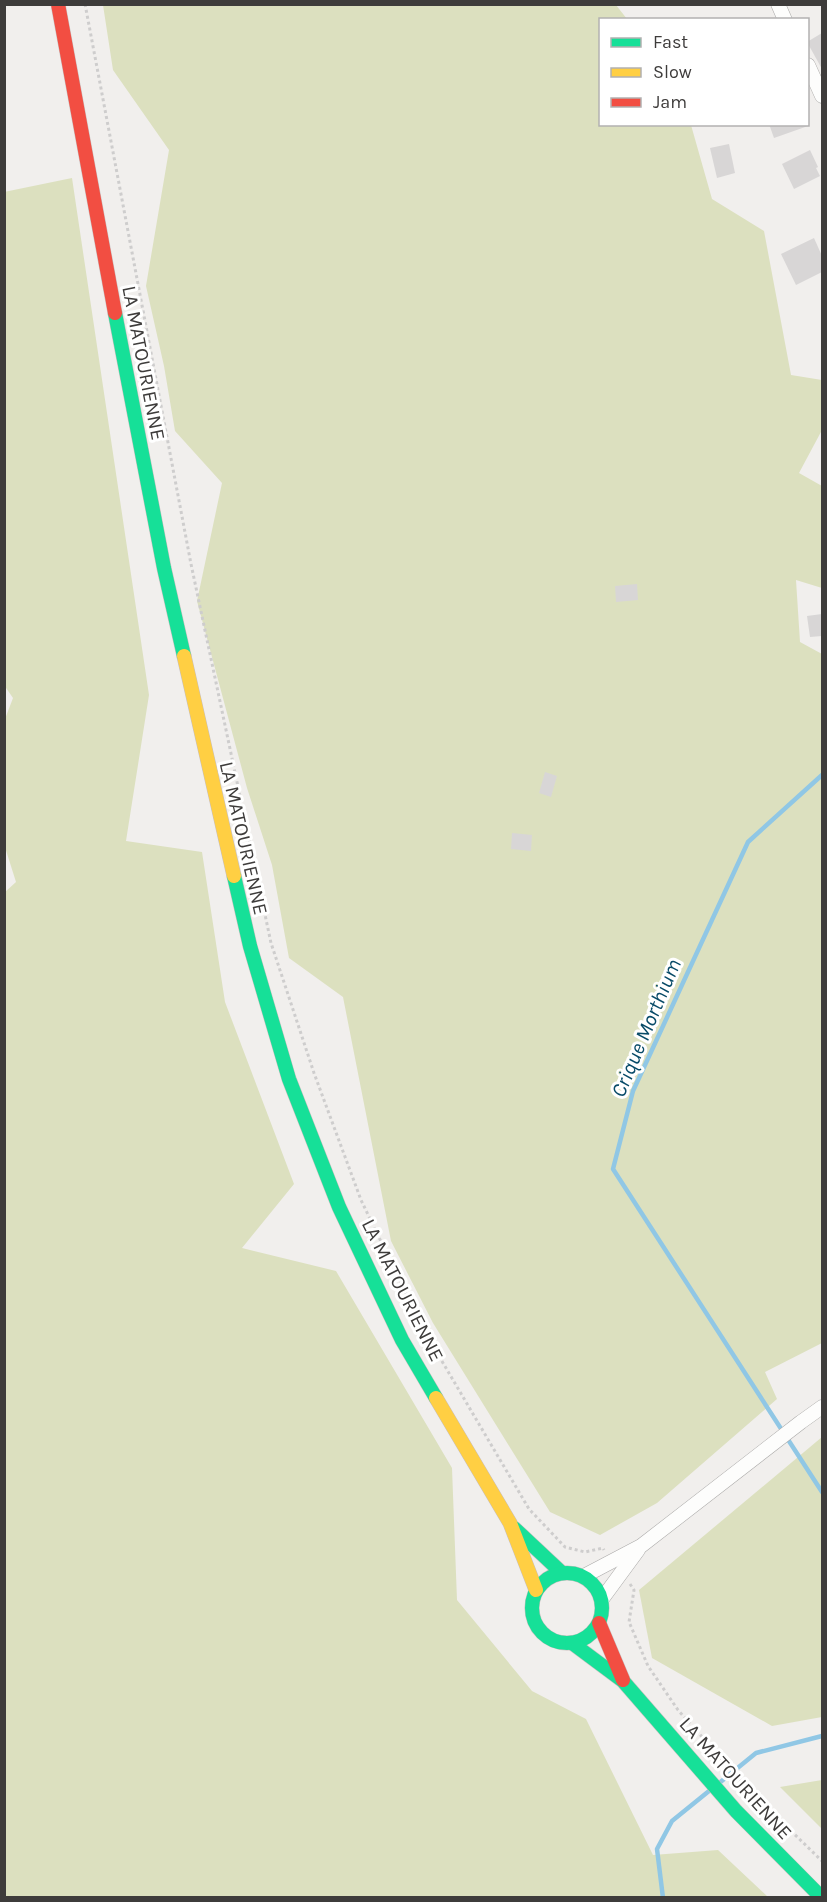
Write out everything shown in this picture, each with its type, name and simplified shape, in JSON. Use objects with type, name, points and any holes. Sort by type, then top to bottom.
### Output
[{"type":"main road","name":"LA MATOURIENNE","points":[[45,4],[53,41],[77,114]]},
{"type":"main road","name":"LA MATOURIENNE","points":[[58,4],[164,568],[250,946],[289,1079],[339,1207],[402,1340],[510,1523],[536,1590]]},
{"type":"main road","name":"LA MATOURIENNE","points":[[510,1523],[561,1572]]},
{"type":"main road","points":[[561,1572],[573,1572],[584,1576],[598,1590],[602,1599],[603,1611],[599,1623],[583,1640],[561,1643],[550,1639],[535,1623],[532,1601],[536,1590],[551,1576],[561,1572]]},
{"type":"main road","name":"LA MATOURIENNE","points":[[599,1623],[623,1681]]},
{"type":"main road","name":"LA MATOURIENNE","points":[[572,1643],[623,1681],[736,1811],[822,1898]]},
{"type":"street","points":[[778,4],[784,18]]},
{"type":"street","points":[[809,69],[822,96]]},
{"type":"street","points":[[584,1576],[617,1566],[822,1407]]},
{"type":"street","points":[[602,1599],[617,1566]]},
{"type":"path","points":[[85,4],[191,564],[271,943],[314,1073],[361,1200],[423,1329],[529,1509],[565,1547],[585,1552],[603,1548],[634,1590],[629,1622],[648,1666],[678,1710],[754,1795],[822,1861]]},
{"type":"green space","points":[[103,5],[616,5],[626,18],[599,18],[599,126],[691,126],[712,199],[764,231],[791,375],[822,380],[822,430],[799,473],[822,486],[822,588],[796,580],[800,642],[822,654],[822,1343],[765,1372],[777,1399],[657,1503],[600,1535],[550,1512],[433,1323],[391,1241],[343,997],[289,958],[272,865],[247,788],[197,601],[222,483],[175,431],[164,366],[146,286],[169,150],[113,70]]},
{"type":"green space","points":[[72,178],[149,695],[126,841],[202,852],[225,1002],[294,1184],[242,1248],[336,1271],[452,1468],[457,1600],[532,1691],[586,1719],[653,1855],[718,1850],[768,1897],[5,1897],[4,893],[16,882],[4,844],[5,719],[13,698],[4,685],[4,192]]},
{"type":"green space","points":[[822,1437],[822,1717],[772,1726],[652,1658],[639,1590]]},
{"type":"green space","points":[[822,1780],[822,1829],[780,1787]]},
{"type":"building","points":[[822,33],[822,69],[809,46],[809,41]]},
{"type":"building","points":[[770,126],[808,126],[774,138]]},
{"type":"building","points":[[729,144],[735,173],[717,178],[710,148]]},
{"type":"building","points":[[810,150],[820,176],[794,189],[782,164]]},
{"type":"building","points":[[814,238],[822,256],[822,272],[796,285],[781,254]]},
{"type":"building","points":[[637,584],[638,600],[616,602],[615,586]]},
{"type":"building","points":[[822,614],[822,636],[810,637],[807,616]]},
{"type":"building","points":[[545,772],[557,776],[551,797],[539,793]]},
{"type":"building","points":[[512,833],[532,835],[531,851],[511,849]]},
{"type":"waterway","name":"Crique Morthium","points":[[822,775],[748,842],[633,1091],[613,1169],[822,1492]]},
{"type":"waterway","name":"Crique Morthium","points":[[718,1784],[756,1753],[822,1736]]},
{"type":"waterway","name":"Crique Morthium","points":[[663,1898],[657,1849],[672,1821],[709,1791]]},
{"type":"traffic: fast","points":[[115,313],[164,568],[184,656]]},
{"type":"traffic: fast","points":[[234,876],[250,946],[289,1079],[339,1207],[402,1340],[436,1398]]},
{"type":"traffic: fast","points":[[514,1528],[561,1572]]},
{"type":"traffic: fast","points":[[574,1573],[587,1579],[596,1588],[600,1594],[602,1608],[600,1622],[592,1633],[581,1641],[560,1643],[542,1633],[534,1622],[532,1601],[542,1583],[553,1575],[574,1573]]},
{"type":"traffic: fast","points":[[572,1643],[623,1681],[736,1811],[822,1898]]},
{"type":"traffic: slow","points":[[184,656],[234,876]]},
{"type":"traffic: slow","points":[[436,1398],[510,1523],[536,1590]]},
{"type":"traffic: jam","points":[[58,4],[115,313]]},
{"type":"traffic: jam","points":[[599,1623],[623,1680]]}]
